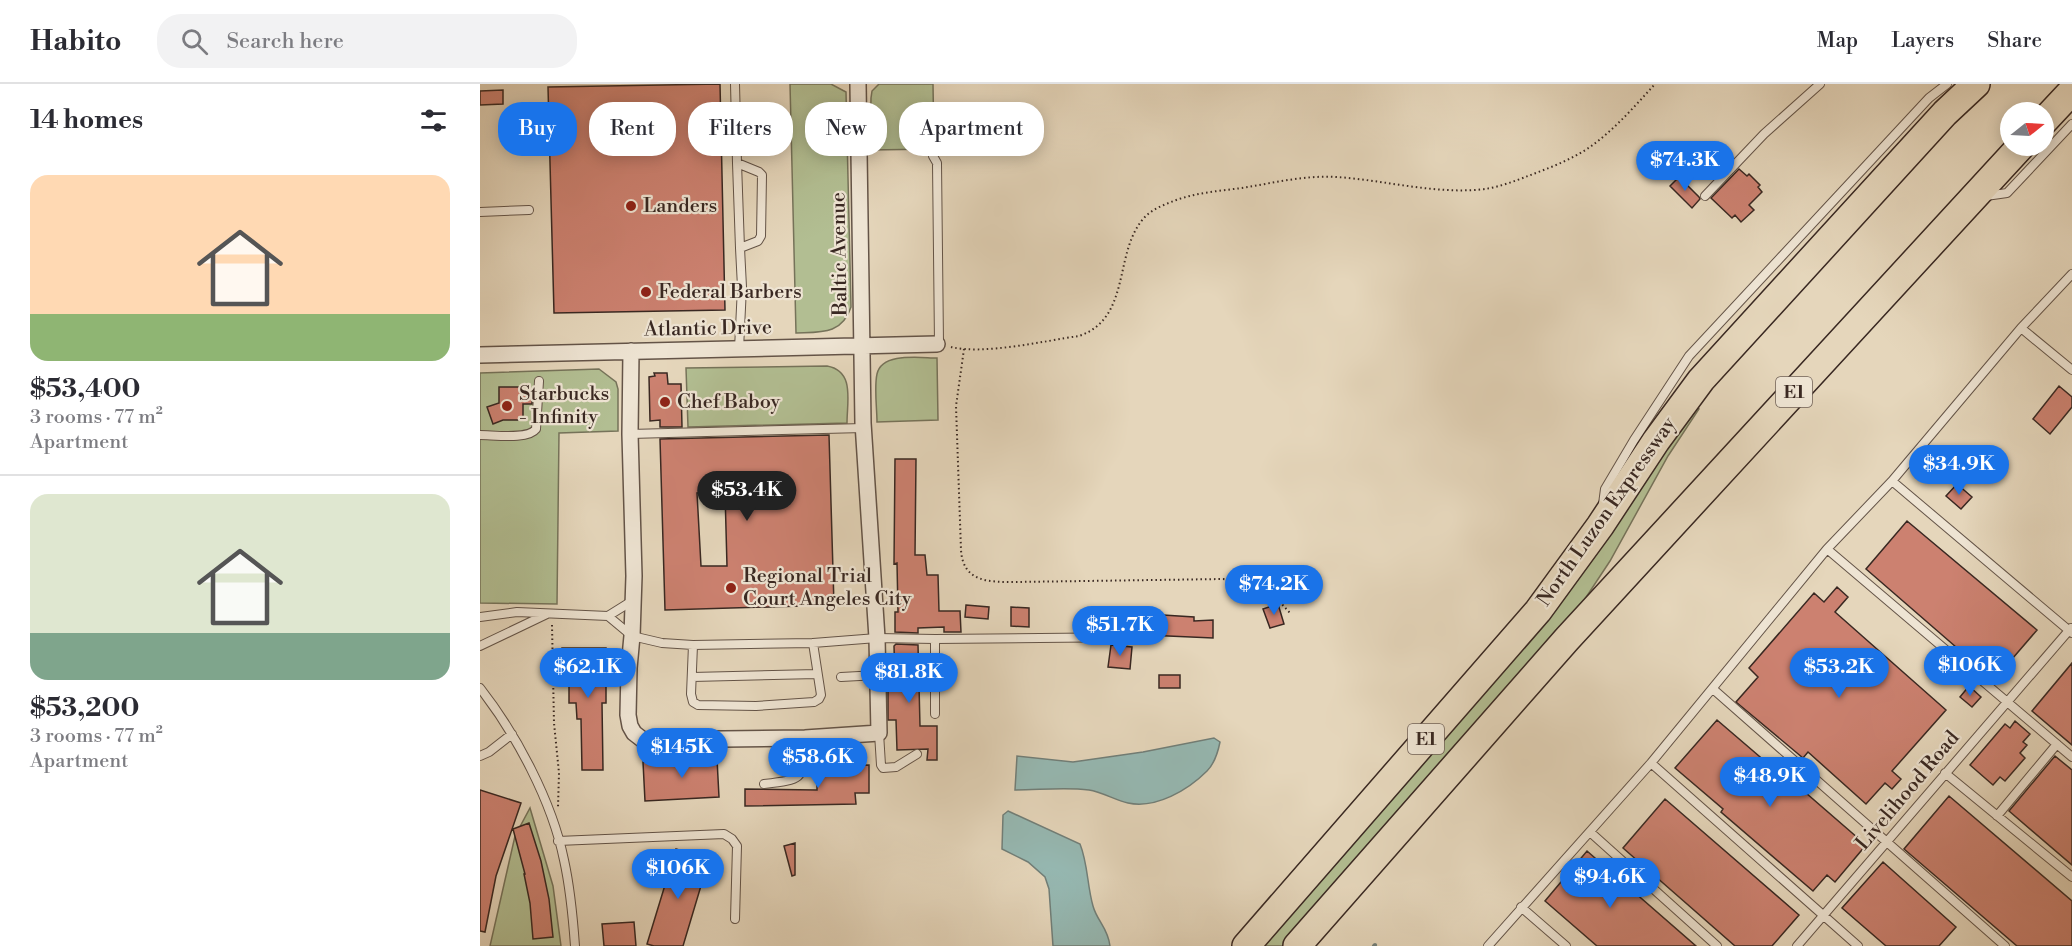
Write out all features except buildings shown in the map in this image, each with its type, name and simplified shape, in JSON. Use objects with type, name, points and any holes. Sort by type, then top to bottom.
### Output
[{"type":"highway","name":"North Luzon Expressway","points":[[1246,946],[1538,611],[1701,380],[1937,122],[1976,84]]},
{"type":"highway","points":[[2054,110],[2072,91]]},
{"type":"highway","name":"E1","points":[[1297,946],[1567,639],[2011,156]]},
{"type":"street","name":"Baltic Avenue","points":[[858,84],[863,426],[877,638],[879,733]]},
{"type":"street","name":"Atlantic Drive","points":[[480,355],[938,344]]},
{"type":"street","points":[[631,351],[630,432],[634,576],[632,636],[628,668],[628,715],[634,733],[643,740],[805,738],[879,733]]},
{"type":"lane","points":[[735,84],[742,287],[740,349]]},
{"type":"lane","points":[[1705,196],[1764,134],[1820,84]]},
{"type":"lane","points":[[1600,526],[1605,489],[1689,356],[1929,98],[1947,84]]},
{"type":"lane","points":[[1972,197],[2007,193],[2072,124]]},
{"type":"lane","points":[[933,156],[937,164],[938,344]]},
{"type":"lane","points":[[737,163],[759,172],[762,176],[761,236],[758,241],[740,248]]},
{"type":"lane","points":[[480,212],[529,210]]},
{"type":"lane","points":[[1488,946],[1651,763],[1827,549],[1892,481],[2021,328],[2072,274]]},
{"type":"lane","points":[[2021,328],[2072,370]]},
{"type":"lane","points":[[480,435],[532,433],[536,429],[540,381]]},
{"type":"lane","points":[[630,432],[863,426]]},
{"type":"lane","points":[[1892,481],[2071,630]]},
{"type":"lane","points":[[1827,549],[2072,757]]},
{"type":"lane","points":[[480,616],[517,612],[608,616],[633,601]]},
{"type":"lane","points":[[480,646],[551,613]]},
{"type":"lane","points":[[608,616],[632,636],[662,643],[693,645],[877,638],[1137,637]]},
{"type":"lane","name":"Livelihood Road","points":[[1797,946],[2007,701],[2071,630]]},
{"type":"lane","points":[[934,639],[935,714]]},
{"type":"lane","points":[[693,645],[692,698],[698,705],[756,706],[814,702],[819,699],[821,695],[813,642]]},
{"type":"lane","points":[[692,678],[817,674]]},
{"type":"lane","points":[[841,677],[878,675]]},
{"type":"lane","points":[[480,688],[512,734],[549,813],[564,859],[575,946]]},
{"type":"lane","points":[[1713,689],[2005,946]]},
{"type":"lane","points":[[879,733],[883,768],[896,767],[917,754]]},
{"type":"lane","points":[[480,756],[489,752],[512,734]]},
{"type":"lane","points":[[765,784],[793,781],[800,777],[803,769],[805,738]]},
{"type":"lane","points":[[1997,816],[2057,744]]},
{"type":"lane","points":[[1651,763],[1858,946]]},
{"type":"lane","points":[[1945,773],[2072,877]]},
{"type":"lane","points":[[1590,832],[1717,946]]},
{"type":"lane","points":[[558,841],[724,834],[737,846],[735,919]]},
{"type":"lane","points":[[1521,907],[1566,946]]},
{"type":"path","points":[[938,344],[964,349],[995,348],[1079,336],[1089,332],[1100,325],[1113,303],[1138,227],[1144,218],[1172,201],[1215,192],[1316,177],[1336,177],[1447,189],[1487,189],[1550,168],[1588,148],[1616,124],[1655,84]]},
{"type":"path","points":[[964,349],[956,406],[961,550],[962,560],[974,575],[983,580],[1016,582],[1223,579],[1259,585],[1274,595],[1290,613]]},
{"type":"path","points":[[549,813],[557,809],[560,800],[554,723],[551,613]]},
{"type":"green space","points":[[790,84],[831,84],[846,92],[846,102],[805,102],[805,156],[847,156],[851,307],[842,323],[822,332],[796,333],[792,156],[793,102],[790,102]]},
{"type":"green space","points":[[879,84],[933,84],[933,102],[899,102],[899,150],[887,150],[887,102],[871,102],[872,91]]},
{"type":"green space","points":[[937,358],[938,420],[877,422],[876,385],[880,367],[894,359]]},
{"type":"green space","points":[[827,366],[836,369],[846,380],[848,388],[847,423],[688,427],[686,368]]},
{"type":"green space","points":[[599,369],[616,382],[618,431],[559,433],[557,604],[480,603],[480,373]]},
{"type":"green space","points":[[1692,403],[1699,409],[1668,456],[1610,561],[1575,614],[1290,946],[1256,946]]},
{"type":"green space","points":[[530,808],[553,886],[561,946],[490,946],[515,836]]},
{"type":"water","points":[[1214,738],[1220,742],[1210,768],[1191,785],[1160,801],[1128,803],[1094,791],[1080,789],[1015,790],[1017,756],[1073,762],[1143,752]]},
{"type":"water","points":[[1008,811],[1080,844],[1085,859],[1093,906],[1107,934],[1110,946],[1053,946],[1049,889],[1045,877],[1028,862],[1002,849],[1003,815]]},
{"type":"place","name":"Landers","points":[[631,206]]},
{"type":"place","name":"Federal Barbers","points":[[646,292]]},
{"type":"place","name":"Chef Baboy","points":[[665,402]]},
{"type":"place","name":"Starbucks - Infinity","points":[[507,406]]},
{"type":"place","name":"Regional Trial Court Angeles City","points":[[731,588]]}]
